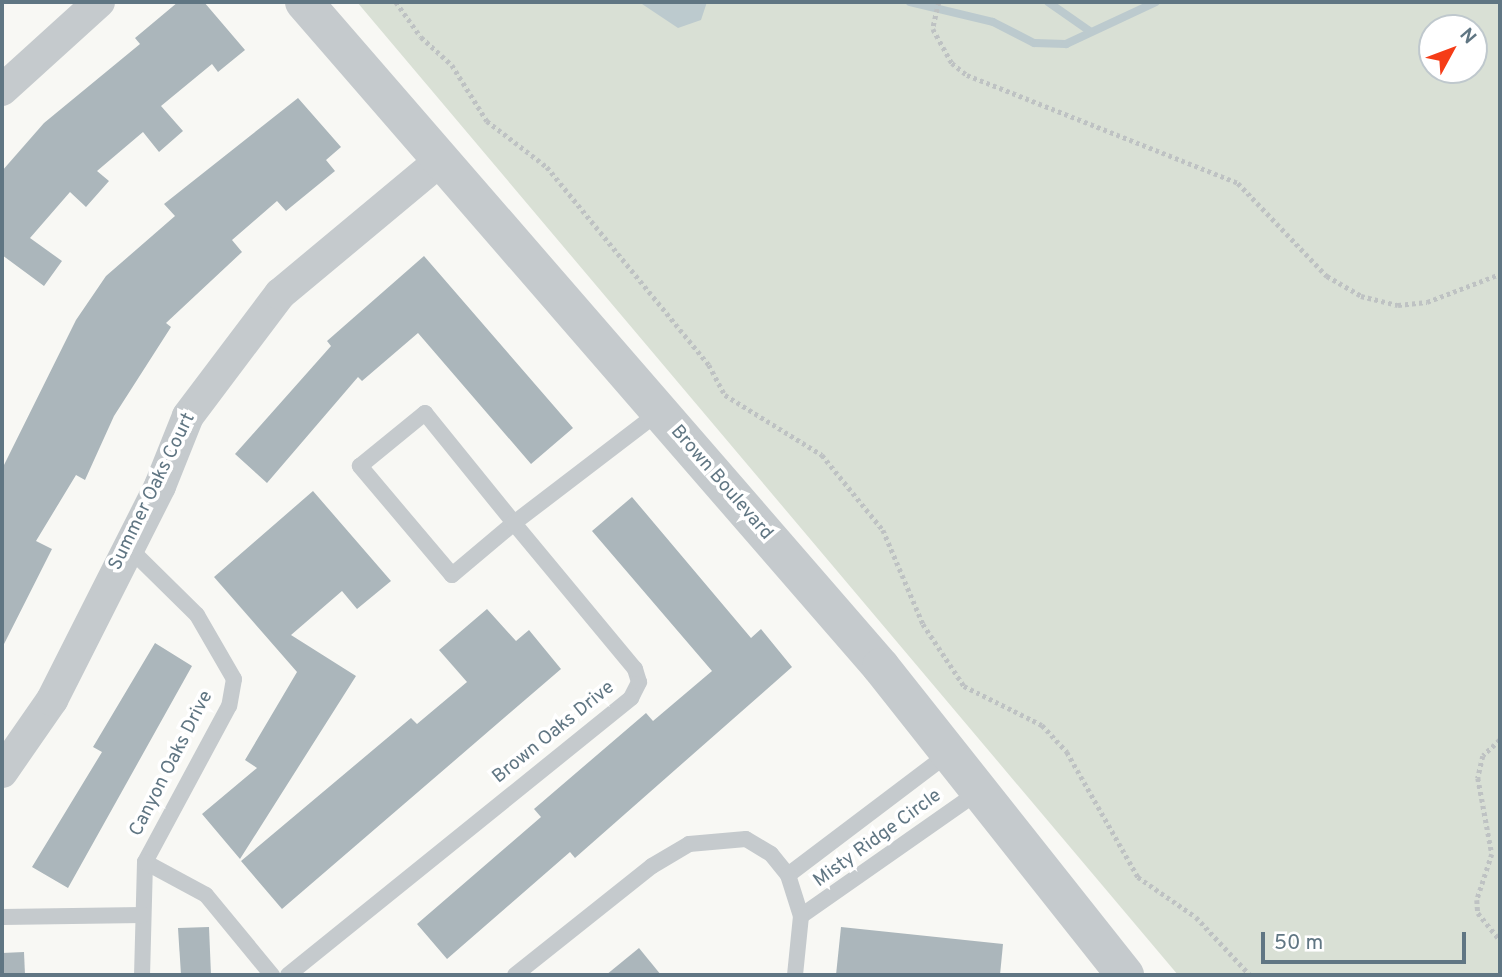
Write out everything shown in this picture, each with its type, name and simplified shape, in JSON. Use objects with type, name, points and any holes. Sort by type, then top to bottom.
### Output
[{"type":"street","points":[[7,72],[99,2]]},
{"type":"street","name":"Brown Boulevard","points":[[304,2],[659,412],[948,754],[1125,975]]},
{"type":"street","name":"Summer Oaks Court","points":[[2,772],[52,700],[126,545],[160,486],[188,416],[280,294],[441,160]]},
{"type":"lane","points":[[514,523],[425,413],[360,466],[452,575],[514,523],[659,412]]},
{"type":"lane","name":"Brown Oaks Drive","points":[[289,975],[631,698],[639,682],[635,668],[514,523]]},
{"type":"lane","name":"Canyon Oaks Drive","points":[[126,545],[197,614],[234,680],[229,706],[145,862],[142,975]]},
{"type":"lane","name":"Misty Ridge Circle","points":[[788,875],[948,754]]},
{"type":"lane","name":"Misty Ridge Circle","points":[[801,916],[978,792]]},
{"type":"lane","name":"Misty Ridge Circle","points":[[516,975],[635,876],[689,844],[746,839],[771,854],[788,875],[801,916],[795,975]]},
{"type":"lane","points":[[145,862],[206,895],[272,975]]},
{"type":"lane","points":[[2,917],[143,915]]},
{"type":"path","points":[[396,2],[421,37],[452,65],[487,121],[547,167],[709,365],[725,395],[822,455],[883,530],[923,624],[964,687],[1042,725],[1067,752],[1138,877],[1196,917],[1250,975]]},
{"type":"path","points":[[939,2],[935,14],[940,47],[967,75],[1238,183],[1327,276],[1361,296],[1398,304],[1427,302],[1500,274]]},
{"type":"path","points":[[1500,740],[1483,756],[1478,778],[1492,854],[1477,900],[1478,913],[1500,940]]},
{"type":"shaded area","points":[[357,2],[1500,2],[1500,975],[1178,975]]},
{"type":"shaded area","points":[[639,2],[707,2],[701,20],[678,28]]},
{"type":"building","points":[[178,2],[204,2],[245,50],[218,72],[212,64],[161,106],[183,131],[159,152],[143,132],[97,171],[109,181],[86,207],[70,192],[30,238],[62,261],[44,286],[2,255],[2,171],[44,123],[140,44],[135,38]]},
{"type":"building","points":[[298,98],[341,147],[326,160],[335,171],[286,211],[277,201],[232,240],[242,252],[166,323],[171,327],[114,416],[85,480],[76,475],[36,541],[52,549],[2,648],[2,469],[76,320],[106,276],[175,216],[164,204]]},
{"type":"building","points":[[424,256],[573,428],[531,464],[418,333],[362,381],[358,377],[267,483],[235,454],[331,346],[327,341]]},
{"type":"building","points":[[313,491],[391,581],[357,609],[342,591],[291,635],[356,676],[240,859],[202,814],[257,768],[245,760],[297,672],[214,577]]},
{"type":"building","points":[[632,497],[751,638],[761,629],[792,667],[575,858],[570,852],[447,959],[417,924],[541,817],[534,809],[646,713],[653,721],[712,671],[592,531]]},
{"type":"building","points":[[487,609],[516,641],[529,630],[561,669],[282,909],[241,861],[411,718],[417,724],[467,682],[439,650]]},
{"type":"building","points":[[155,643],[192,666],[68,888],[32,867],[102,752],[93,747]]},
{"type":"building","points":[[209,927],[211,975],[181,975],[178,928]]},
{"type":"building","points":[[841,927],[1003,944],[1000,975],[836,975]]},
{"type":"building","points":[[639,948],[661,975],[606,975]]},
{"type":"building","points":[[24,952],[25,975],[2,975],[2,953]]},
{"type":"waterway","points":[[910,2],[993,22],[1034,43],[1066,44],[1156,2]]},
{"type":"waterway","points":[[1048,2],[1091,32]]}]
